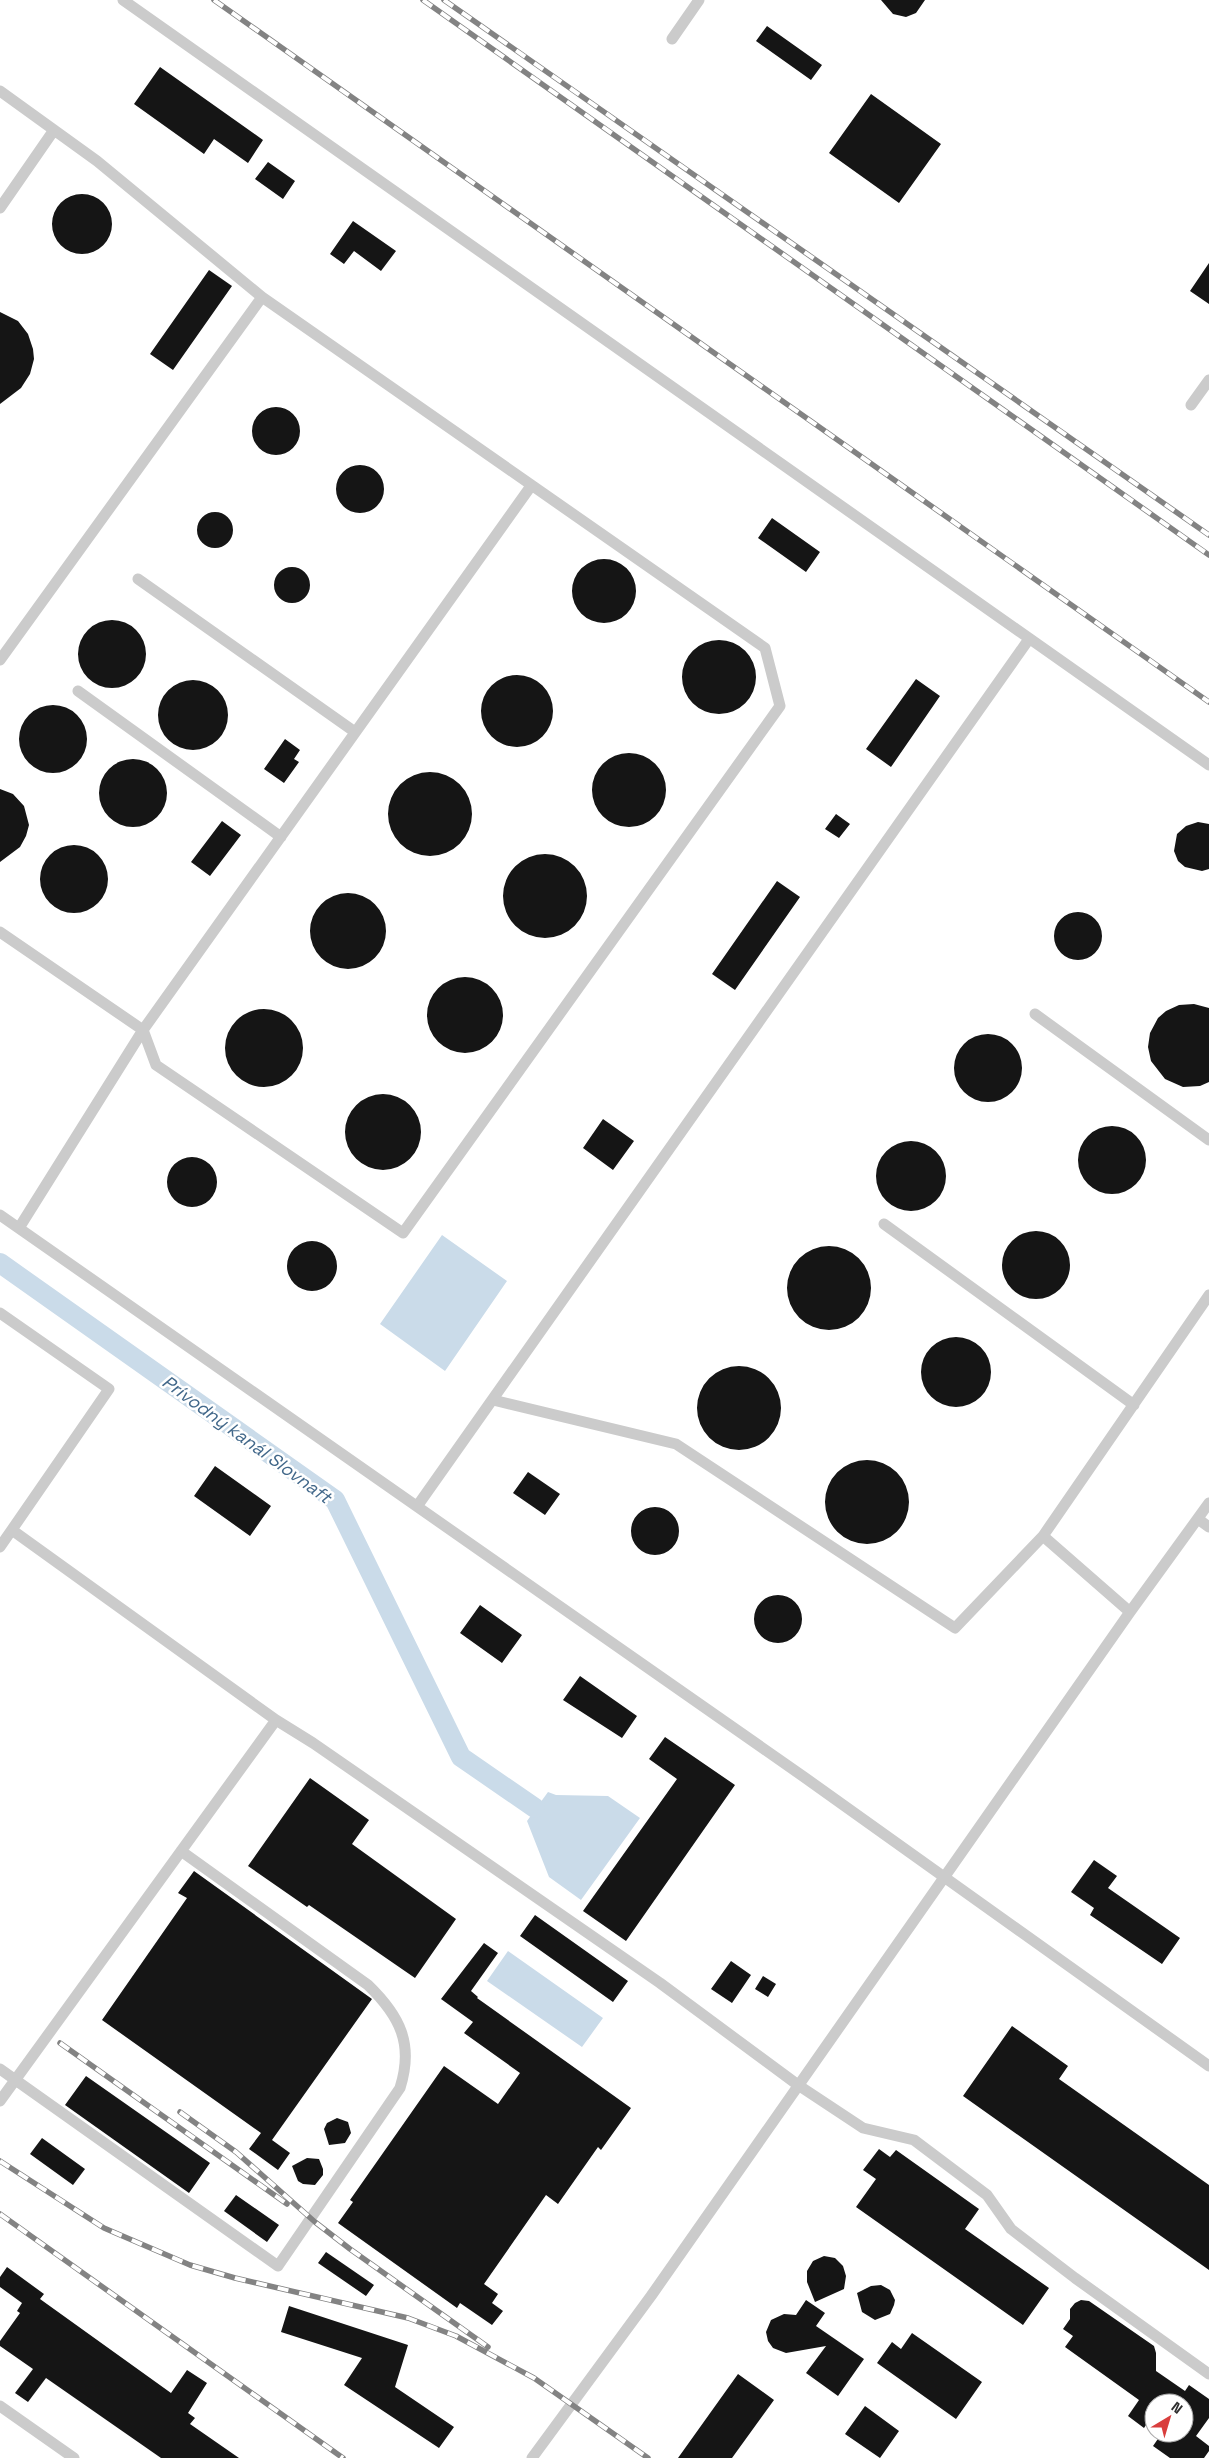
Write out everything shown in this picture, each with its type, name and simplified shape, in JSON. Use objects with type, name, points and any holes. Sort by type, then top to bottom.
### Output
[{"type":"lane","points":[[123,0],[1209,766]]},
{"type":"lane","points":[[672,39],[698,0]]},
{"type":"lane","points":[[0,91],[96,160],[262,296],[765,648],[780,706],[403,1233],[156,1065],[143,1030],[0,932]]},
{"type":"lane","points":[[0,208],[54,130]]},
{"type":"lane","points":[[0,660],[262,296]]},
{"type":"lane","points":[[1191,405],[1209,380]]},
{"type":"lane","points":[[19,1228],[143,1030],[532,486]]},
{"type":"lane","points":[[138,579],[356,732]]},
{"type":"lane","points":[[418,1505],[1029,639]]},
{"type":"lane","points":[[78,691],[280,837]]},
{"type":"lane","points":[[1035,1014],[1209,1140]]},
{"type":"lane","points":[[0,1215],[418,1505],[944,1876],[1209,2066]]},
{"type":"lane","points":[[884,1224],[1134,1406]]},
{"type":"lane","points":[[493,1400],[676,1444],[955,1628],[1043,1536],[1209,1295]]},
{"type":"lane","points":[[0,1313],[109,1389],[0,1547]]},
{"type":"lane","points":[[532,2458],[656,2289],[944,1876],[1209,1503]]},
{"type":"lane","points":[[1198,1519],[1209,1527]]},
{"type":"lane","points":[[12,1530],[276,1720],[314,1743],[660,1983],[798,2085],[863,2128],[914,2140],[987,2196],[1011,2229],[1075,2278],[1209,2374]]},
{"type":"lane","points":[[1043,1536],[1130,1612]]},
{"type":"lane","points":[[0,2101],[276,1720]]},
{"type":"lane","points":[[0,2069],[278,2266],[400,2088],[405,2071],[404,2034],[382,1998],[368,1985],[181,1851]]},
{"type":"lane","points":[[0,2406],[74,2458]]},
{"type":"water","points":[[442,1235],[507,1281],[445,1371],[380,1324]]},
{"type":"water","points":[[548,1792],[556,1795],[608,1796],[640,1818],[581,1900],[549,1877],[527,1821]]},
{"type":"water","points":[[508,1951],[603,2018],[582,2047],[487,1981]]},
{"type":"building","points":[[881,0],[925,0],[916,13],[906,17],[893,14]]},
{"type":"building","points":[[767,26],[822,65],[811,80],[756,41]]},
{"type":"building","points":[[160,67],[263,140],[248,163],[214,139],[204,154],[134,104]]},
{"type":"building","points":[[871,94],[941,144],[899,203],[829,153]]},
{"type":"building","points":[[268,162],[295,181],[283,199],[255,179]]},
{"type":"building","points":[[76,194],[88,194],[99,199],[107,207],[112,218],[110,236],[99,249],[88,254],[76,254],[65,249],[57,241],[52,230],[52,218],[57,207],[65,199]]},
{"type":"building","points":[[353,221],[396,251],[381,271],[354,251],[344,264],[330,254]]},
{"type":"building","points":[[1209,263],[1209,304],[1190,291]]},
{"type":"building","points":[[209,270],[232,286],[173,370],[150,354]]},
{"type":"building","points":[[0,312],[18,321],[28,334],[34,359],[30,374],[21,388],[0,404]]},
{"type":"building","points":[[271,407],[281,407],[290,411],[296,417],[299,422],[299,440],[290,451],[281,455],[271,455],[262,451],[256,445],[252,436],[252,426],[256,417],[262,411]]},
{"type":"building","points":[[355,465],[365,465],[374,469],[380,475],[383,480],[383,498],[374,509],[365,513],[355,513],[346,509],[340,503],[336,494],[336,484],[340,475],[346,469]]},
{"type":"building","points":[[215,512],[222,513],[228,517],[232,523],[232,537],[228,543],[222,547],[215,548],[208,547],[202,543],[198,537],[197,530],[198,523],[202,517],[208,513]]},
{"type":"building","points":[[772,518],[820,552],[806,572],[758,538]]},
{"type":"building","points":[[604,559],[622,565],[630,573],[636,591],[630,609],[622,617],[604,623],[586,617],[578,609],[572,591],[578,573],[586,565]]},
{"type":"building","points":[[292,567],[299,568],[305,572],[309,578],[309,592],[305,598],[299,602],[292,603],[285,602],[279,598],[275,592],[274,585],[275,578],[279,572],[285,568]]},
{"type":"building","points":[[105,620],[119,620],[131,625],[141,635],[146,647],[146,661],[141,673],[131,683],[119,688],[105,688],[93,683],[83,673],[78,661],[78,647],[83,635],[93,625]]},
{"type":"building","points":[[719,640],[740,646],[750,656],[756,677],[750,698],[740,708],[719,714],[698,708],[688,698],[682,677],[688,656],[698,646]]},
{"type":"building","points":[[517,675],[537,681],[547,691],[553,711],[547,731],[537,741],[517,747],[497,741],[487,731],[481,711],[487,691],[497,681]]},
{"type":"building","points":[[916,679],[940,696],[891,767],[866,749]]},
{"type":"building","points":[[193,680],[212,686],[222,696],[228,715],[222,734],[212,744],[193,750],[174,744],[164,734],[158,715],[164,696],[174,686]]},
{"type":"building","points":[[46,705],[60,705],[72,710],[82,720],[87,732],[87,746],[82,758],[72,768],[60,773],[46,773],[34,768],[24,758],[19,746],[19,732],[24,720],[34,710]]},
{"type":"building","points":[[285,739],[300,750],[294,759],[299,762],[284,783],[264,769]]},
{"type":"building","points":[[629,753],[643,756],[655,764],[663,776],[666,790],[663,804],[655,816],[643,824],[629,827],[615,824],[603,816],[595,804],[592,790],[595,776],[603,764],[615,756]]},
{"type":"building","points":[[126,759],[140,759],[152,764],[162,774],[167,786],[167,800],[162,812],[152,822],[140,827],[126,827],[114,822],[104,812],[99,800],[99,786],[104,774],[114,764]]},
{"type":"building","points":[[430,772],[446,775],[460,784],[469,798],[472,814],[469,830],[460,844],[446,853],[430,856],[414,853],[400,844],[391,830],[388,814],[391,798],[400,784],[414,775]]},
{"type":"building","points":[[0,789],[13,794],[24,806],[29,825],[20,847],[0,862]]},
{"type":"building","points":[[836,814],[850,824],[839,838],[825,829]]},
{"type":"building","points":[[222,821],[241,835],[210,876],[191,862]]},
{"type":"building","points":[[1198,822],[1209,824],[1209,869],[1202,871],[1185,867],[1178,861],[1174,851],[1177,834],[1186,826]]},
{"type":"building","points":[[67,845],[81,845],[93,850],[103,860],[108,872],[108,886],[103,898],[93,908],[81,913],[67,913],[55,908],[45,898],[40,886],[40,872],[45,860],[55,850]]},
{"type":"building","points":[[545,854],[568,861],[580,873],[587,896],[580,919],[568,931],[545,938],[522,931],[510,919],[503,896],[510,873],[522,861]]},
{"type":"building","points":[[777,881],[800,897],[735,990],[712,974]]},
{"type":"building","points":[[356,893],[369,899],[380,910],[386,923],[384,946],[369,963],[356,969],[340,969],[327,963],[312,946],[310,923],[316,910],[333,895]]},
{"type":"building","points":[[1073,912],[1083,912],[1092,916],[1098,922],[1101,927],[1101,945],[1092,956],[1083,960],[1073,960],[1064,956],[1058,950],[1054,941],[1054,931],[1058,922],[1064,916]]},
{"type":"building","points":[[465,977],[480,980],[492,988],[500,1000],[503,1015],[500,1030],[492,1042],[480,1050],[465,1053],[450,1050],[438,1042],[430,1030],[427,1015],[430,1000],[438,988],[450,980]]},
{"type":"building","points":[[1194,1004],[1209,1008],[1209,1082],[1200,1086],[1183,1087],[1165,1079],[1151,1061],[1148,1047],[1150,1033],[1158,1018],[1166,1011],[1179,1005]]},
{"type":"building","points":[[264,1009],[279,1012],[296,1026],[300,1033],[303,1048],[300,1063],[286,1080],[279,1084],[264,1087],[249,1084],[232,1070],[228,1063],[225,1048],[228,1033],[242,1016],[249,1012]]},
{"type":"building","points":[[981,1034],[995,1034],[1007,1039],[1017,1049],[1022,1061],[1022,1075],[1017,1087],[1007,1097],[995,1102],[981,1102],[969,1097],[959,1087],[954,1075],[954,1061],[959,1049],[969,1039]]},
{"type":"building","points":[[383,1094],[398,1097],[410,1105],[418,1117],[421,1132],[418,1147],[410,1159],[398,1167],[383,1170],[368,1167],[356,1159],[348,1147],[345,1132],[348,1117],[356,1105],[368,1097]]},
{"type":"building","points":[[603,1119],[634,1141],[613,1170],[583,1148]]},
{"type":"building","points":[[1105,1126],[1119,1126],[1131,1131],[1141,1141],[1146,1153],[1146,1167],[1141,1179],[1131,1189],[1119,1194],[1105,1194],[1093,1189],[1083,1179],[1078,1167],[1078,1153],[1083,1141],[1093,1131]]},
{"type":"building","points":[[911,1141],[930,1147],[940,1157],[946,1176],[940,1195],[930,1205],[911,1211],[892,1205],[882,1195],[876,1176],[882,1157],[892,1147]]},
{"type":"building","points":[[192,1157],[210,1164],[217,1182],[210,1200],[192,1207],[174,1200],[167,1182],[174,1164]]},
{"type":"building","points":[[1029,1231],[1043,1231],[1055,1236],[1065,1246],[1070,1258],[1070,1272],[1065,1284],[1055,1294],[1043,1299],[1029,1299],[1017,1294],[1007,1284],[1002,1272],[1002,1258],[1007,1246],[1017,1236]]},
{"type":"building","points":[[312,1241],[330,1248],[337,1266],[330,1284],[312,1291],[294,1284],[287,1266],[294,1248]]},
{"type":"building","points":[[829,1246],[852,1253],[864,1265],[871,1288],[864,1311],[852,1323],[829,1330],[806,1323],[794,1311],[787,1288],[794,1265],[806,1253]]},
{"type":"building","points":[[956,1337],[975,1343],[985,1353],[991,1372],[985,1391],[975,1401],[956,1407],[937,1401],[927,1391],[921,1372],[927,1353],[937,1343]]},
{"type":"building","points":[[739,1366],[762,1373],[774,1385],[781,1408],[774,1431],[762,1443],[739,1450],[716,1443],[704,1431],[697,1408],[704,1385],[716,1373]]},
{"type":"building","points":[[867,1460],[890,1467],[902,1479],[909,1502],[902,1525],[890,1537],[867,1544],[844,1537],[832,1525],[825,1502],[832,1479],[844,1467]]},
{"type":"building","points":[[215,1466],[271,1506],[250,1536],[194,1496]]},
{"type":"building","points":[[528,1472],[560,1494],[545,1515],[513,1493]]},
{"type":"building","points":[[650,1507],[660,1507],[669,1511],[675,1517],[678,1522],[678,1540],[669,1551],[660,1555],[650,1555],[641,1551],[635,1545],[631,1536],[631,1526],[635,1517],[641,1511]]},
{"type":"building","points":[[773,1595],[783,1595],[792,1599],[798,1605],[801,1610],[801,1628],[792,1639],[783,1643],[773,1643],[764,1639],[758,1633],[754,1624],[754,1614],[758,1605],[764,1599]]},
{"type":"building","points":[[480,1605],[522,1635],[502,1663],[460,1633]]},
{"type":"building","points":[[580,1676],[637,1716],[622,1738],[563,1700]]},
{"type":"building","points":[[665,1737],[735,1785],[626,1941],[583,1911],[677,1779],[649,1759]]},
{"type":"building","points":[[310,1778],[369,1820],[352,1844],[456,1919],[415,1978],[309,1905],[307,1907],[248,1866]]},
{"type":"building","points":[[1094,1860],[1117,1876],[1108,1888],[1180,1938],[1162,1964],[1090,1915],[1094,1908],[1071,1892]]},
{"type":"building","points":[[194,1871],[372,1999],[272,2140],[290,2153],[278,2170],[249,2149],[261,2133],[102,2020],[187,1898],[178,1893]]},
{"type":"building","points":[[535,1915],[628,1981],[613,2002],[520,1936]]},
{"type":"building","points":[[484,1943],[498,1953],[471,1991],[477,1998],[631,2108],[601,2150],[598,2147],[558,2204],[546,2195],[484,2284],[498,2294],[492,2303],[503,2311],[492,2325],[460,2303],[457,2308],[338,2223],[353,2202],[350,2200],[444,2066],[498,2104],[520,2073],[464,2033],[473,2022],[441,1999]]},
{"type":"building","points":[[731,1961],[751,1975],[732,2003],[711,1989]]},
{"type":"building","points":[[763,1976],[776,1984],[768,1997],[755,1989]]},
{"type":"building","points":[[1012,2026],[1068,2066],[1059,2079],[1209,2185],[1209,2270],[963,2096]]},
{"type":"building","points":[[86,2076],[210,2163],[189,2193],[65,2105]]},
{"type":"building","points":[[337,2118],[348,2122],[351,2133],[345,2143],[329,2145],[324,2129],[327,2123]]},
{"type":"building","points":[[42,2138],[85,2169],[73,2185],[30,2154]]},
{"type":"building","points":[[879,2149],[890,2157],[896,2150],[979,2209],[965,2229],[1049,2288],[1023,2325],[856,2207],[876,2179],[863,2170]]},
{"type":"building","points":[[307,2158],[319,2159],[323,2169],[323,2175],[315,2185],[303,2184],[298,2181],[292,2166]]},
{"type":"building","points":[[236,2195],[279,2225],[267,2242],[224,2211]]},
{"type":"building","points":[[326,2252],[374,2285],[366,2296],[318,2263]]},
{"type":"building","points":[[824,2256],[835,2258],[843,2266],[846,2276],[844,2289],[815,2302],[807,2282],[807,2271],[813,2261]]},
{"type":"building","points":[[7,2267],[44,2294],[40,2299],[171,2393],[187,2370],[207,2383],[188,2413],[195,2418],[190,2424],[239,2458],[161,2458],[46,2378],[28,2402],[15,2393],[33,2369],[0,2346],[0,2341],[20,2313],[17,2311],[22,2303],[0,2287],[0,2277]]},
{"type":"building","points":[[881,2285],[890,2290],[895,2300],[890,2314],[875,2320],[862,2312],[857,2293],[871,2286]]},
{"type":"building","points":[[806,2300],[825,2313],[816,2326],[864,2359],[838,2396],[806,2373],[826,2346],[786,2353],[773,2348],[768,2341],[766,2332],[771,2320],[784,2314],[796,2315]]},
{"type":"building","points":[[1081,2300],[1089,2301],[1154,2346],[1156,2371],[1185,2391],[1189,2385],[1209,2399],[1209,2418],[1196,2436],[1209,2446],[1209,2451],[1204,2458],[1170,2458],[1153,2446],[1155,2443],[1194,2443],[1194,2393],[1144,2393],[1144,2428],[1128,2416],[1139,2400],[1065,2347],[1073,2336],[1063,2329],[1070,2319],[1070,2309]]},
{"type":"building","points":[[289,2306],[408,2345],[395,2387],[454,2427],[439,2448],[344,2385],[362,2358],[281,2332]]},
{"type":"building","points":[[912,2333],[982,2382],[956,2419],[877,2363],[892,2342],[901,2349]]},
{"type":"building","points":[[738,2374],[774,2400],[732,2458],[678,2458]]},
{"type":"building","points":[[865,2406],[899,2431],[880,2458],[845,2434]]},
{"type":"waterway","name":"Prívodný kanál Slovnaft","points":[[0,1263],[335,1500],[461,1757],[535,1808]]},
{"type":"railway","points":[[214,0],[1209,702]]},
{"type":"railway","points":[[423,0],[1209,555]]},
{"type":"railway","points":[[444,0],[1209,535]]},
{"type":"railway","points":[[60,2043],[287,2204]]},
{"type":"railway","points":[[180,2112],[236,2152],[315,2222],[350,2249],[488,2347]]},
{"type":"railway","points":[[0,2161],[104,2228],[190,2265],[235,2278],[408,2318],[456,2336],[534,2378],[648,2458]]},
{"type":"railway","points":[[0,2214],[343,2458]]}]
